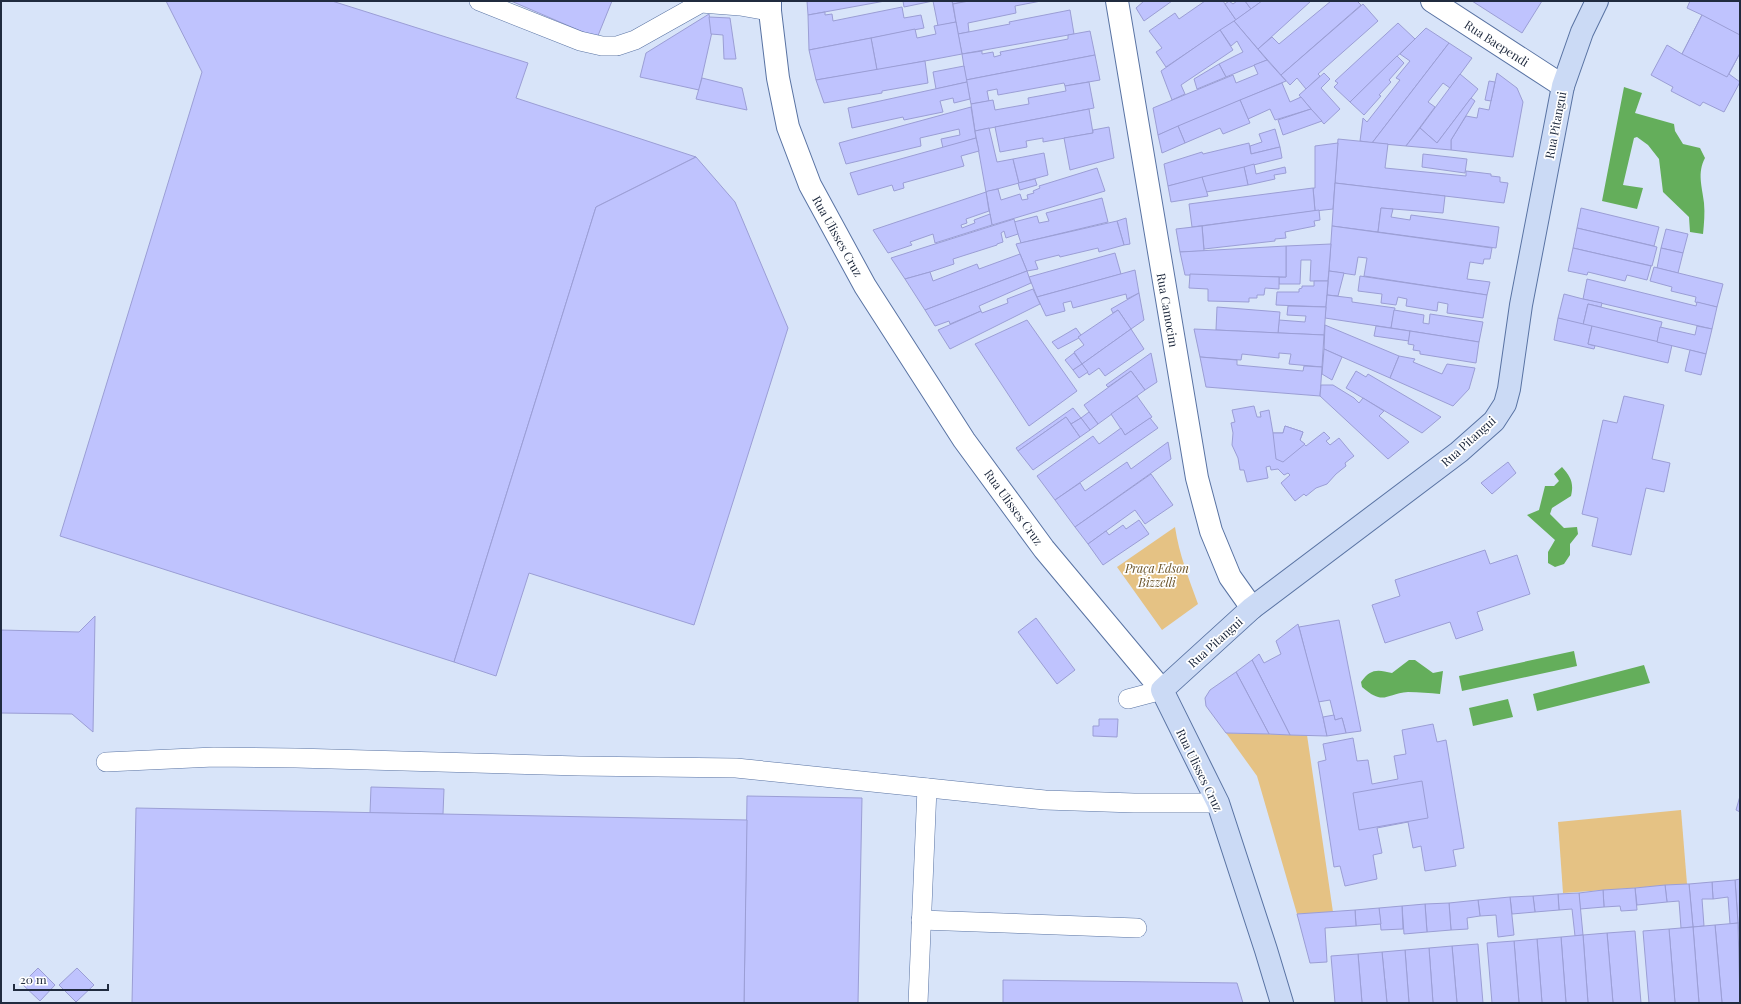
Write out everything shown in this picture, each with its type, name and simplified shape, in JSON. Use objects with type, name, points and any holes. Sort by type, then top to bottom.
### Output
[{"type":"street","name":"Rua Camocim","points":[[1116,1],[1197,478],[1211,531],[1230,577],[1252,608]]},
{"type":"street","name":"Rua Baependi","points":[[1432,1],[1563,86]]},
{"type":"street","name":"Rua Pitangui","points":[[1162,690],[1252,608],[1459,452],[1494,421],[1505,404],[1509,389],[1521,305],[1563,86],[1582,32],[1597,1]]},
{"type":"street","name":"Rua Ulisses Cruz","points":[[770,6],[778,78],[788,127],[810,185],[865,286],[964,440],[1044,549],[1162,690],[1218,803],[1264,942],[1282,1003]]},
{"type":"lane","points":[[479,1],[580,41],[602,46],[617,46],[635,40],[701,2],[740,6],[770,6]]},
{"type":"lane","points":[[1128,699],[1162,690]]},
{"type":"lane","points":[[106,762],[214,757],[580,766],[736,768],[1045,800],[1134,803],[1218,803]]},
{"type":"lane","points":[[918,1003],[927,788]]},
{"type":"lane","points":[[921,920],[1137,928]]},
{"type":"green space","name":"Praça Edson Bizzelli","points":[[1175,527],[1182,557],[1198,604],[1162,630],[1117,567]]},
{"type":"green space","points":[[1226,733],[1307,735],[1333,912],[1297,914],[1257,776]]},
{"type":"green space","points":[[1681,810],[1687,884],[1563,893],[1558,822]]},
{"type":"shaded area","points":[[1624,87],[1642,93],[1635,113],[1674,124],[1675,131],[1683,144],[1700,148],[1705,158],[1701,169],[1701,185],[1704,207],[1703,234],[1690,232],[1689,217],[1663,192],[1659,159],[1648,145],[1637,137],[1634,138],[1623,185],[1643,188],[1637,209],[1602,201]]},
{"type":"shaded area","points":[[1562,467],[1571,480],[1571,496],[1552,508],[1550,514],[1564,528],[1577,527],[1578,534],[1570,544],[1570,555],[1564,564],[1555,567],[1548,563],[1548,552],[1555,540],[1527,515],[1539,510],[1545,486],[1554,486],[1559,481],[1554,474]]},
{"type":"shaded area","points":[[1574,651],[1577,666],[1462,691],[1459,676]]},
{"type":"shaded area","points":[[1409,660],[1415,660],[1433,673],[1443,671],[1440,694],[1408,692],[1380,697],[1369,693],[1362,687],[1361,682],[1371,672],[1382,671],[1392,673]]},
{"type":"shaded area","points":[[1644,665],[1650,683],[1537,711],[1533,694]]},
{"type":"shaded area","points":[[1508,699],[1513,717],[1473,726],[1469,708]]},
{"type":"building","points":[[166,1],[332,1],[528,63],[516,98],[696,157],[596,207],[454,662],[60,536],[202,72]]},
{"type":"building","points":[[511,1],[612,1],[597,38]]},
{"type":"building","points":[[807,1],[885,1],[808,15]]},
{"type":"building","points":[[903,1],[933,1],[904,7]]},
{"type":"building","points":[[933,1],[952,1],[956,22],[938,26]]},
{"type":"building","points":[[952,1],[969,1],[953,4]]},
{"type":"building","points":[[969,1],[1041,1],[1015,6],[1016,13],[968,23],[969,32],[958,34],[953,4]]},
{"type":"building","points":[[1144,1],[1172,1],[1144,21],[1136,8]]},
{"type":"building","points":[[1205,1],[1223,1],[1236,20],[1166,67],[1156,52],[1162,48],[1149,31],[1175,13],[1179,19]]},
{"type":"building","points":[[1229,1],[1233,4],[1237,1],[1245,1],[1251,9],[1236,20],[1225,4]]},
{"type":"building","points":[[1245,1],[1262,1],[1251,9]]},
{"type":"building","points":[[1262,1],[1311,1],[1258,49],[1234,21]]},
{"type":"building","points":[[1331,1],[1357,1],[1361,5],[1281,75],[1258,49],[1272,37],[1279,44]]},
{"type":"building","points":[[1472,1],[1542,1],[1522,33]]},
{"type":"building","points":[[1690,1],[1740,1],[1740,53],[1729,74],[1740,82],[1724,112],[1703,102],[1700,106],[1671,91],[1673,87],[1651,75],[1667,45],[1682,54],[1702,15],[1687,8]]},
{"type":"building","points":[[1363,4],[1378,21],[1318,74],[1320,76],[1306,89],[1297,78],[1290,85],[1281,75]]},
{"type":"building","points":[[902,7],[904,18],[921,15],[924,28],[809,50],[808,15],[825,12],[825,15],[832,14],[833,21]]},
{"type":"building","points":[[1070,10],[1074,34],[962,54],[958,34]]},
{"type":"building","points":[[709,14],[712,32],[699,90],[640,77],[646,53]]},
{"type":"building","points":[[1702,15],[1740,35],[1740,53],[1727,77],[1682,54]]},
{"type":"building","points":[[709,17],[730,18],[736,59],[724,59],[723,35],[711,34]]},
{"type":"building","points":[[1234,21],[1267,60],[1226,77],[1219,64],[1243,52],[1237,41],[1231,46],[1220,30]]},
{"type":"building","points":[[956,22],[962,54],[877,70],[871,38],[915,29],[917,38],[936,34],[934,26]]},
{"type":"building","points":[[1398,23],[1415,39],[1350,102],[1334,87],[1338,83],[1335,81]]},
{"type":"building","points":[[1426,28],[1449,43],[1372,143],[1360,141],[1363,118],[1367,122],[1400,80],[1396,78],[1410,61],[1400,54]]},
{"type":"building","points":[[1220,30],[1233,50],[1181,85],[1185,94],[1172,100],[1161,71]]},
{"type":"building","points":[[1090,31],[1095,55],[966,80],[962,54],[982,51],[982,54],[993,52],[994,57],[1001,55],[1000,52],[1068,39],[1068,35]]},
{"type":"building","points":[[871,38],[877,70],[816,80],[809,50]]},
{"type":"building","points":[[1449,43],[1472,58],[1450,88],[1443,83],[1428,102],[1435,107],[1406,146],[1372,143]]},
{"type":"building","points":[[1095,55],[1100,80],[1065,86],[1064,83],[998,95],[997,89],[987,91],[989,101],[971,104],[966,80]]},
{"type":"building","points":[[1397,56],[1404,63],[1389,80],[1391,82],[1379,95],[1381,96],[1364,115],[1350,102]]},
{"type":"building","points":[[1267,60],[1286,81],[1158,135],[1153,108],[1233,75],[1236,83],[1258,74],[1254,65]]},
{"type":"building","points":[[925,61],[928,83],[882,91],[882,93],[824,103],[816,80]]},
{"type":"building","points":[[1219,64],[1226,77],[1197,89],[1194,79]]},
{"type":"building","points":[[964,66],[967,82],[936,89],[933,72]]},
{"type":"building","points":[[1324,73],[1330,79],[1321,88],[1340,109],[1324,124],[1299,95]]},
{"type":"building","points":[[1497,73],[1517,88],[1523,102],[1513,157],[1451,150],[1451,140],[1466,116],[1477,118],[1479,108],[1489,110]]},
{"type":"building","points":[[1460,74],[1478,89],[1437,143],[1420,128]]},
{"type":"building","points":[[702,78],[742,88],[747,110],[696,99]]},
{"type":"building","points":[[1489,81],[1495,82],[1491,101],[1485,100]]},
{"type":"building","points":[[967,82],[970,99],[954,103],[953,98],[940,101],[943,112],[904,120],[903,117],[852,128],[848,108]]},
{"type":"building","points":[[1089,82],[1094,108],[975,131],[971,104],[993,100],[995,110],[1029,104],[1028,98],[1066,91],[1065,86]]},
{"type":"building","points":[[1282,83],[1290,102],[1301,97],[1311,109],[1275,120],[1270,109],[1248,119],[1240,100]]},
{"type":"building","points":[[1471,98],[1475,101],[1451,140],[1451,150],[1406,146],[1420,128],[1437,143]]},
{"type":"building","points":[[1240,100],[1250,123],[1223,134],[1220,128],[1185,143],[1178,126]]},
{"type":"building","points":[[971,107],[976,138],[943,148],[941,139],[960,135],[959,129],[920,138],[921,146],[846,164],[839,143]]},
{"type":"building","points":[[1089,109],[1093,133],[1043,142],[1043,138],[1026,141],[1027,147],[1000,152],[995,127]]},
{"type":"building","points":[[1311,109],[1322,121],[1283,135],[1278,120]]},
{"type":"building","points":[[1178,126],[1185,143],[1162,153],[1158,135]]},
{"type":"building","points":[[1109,127],[1114,158],[1070,170],[1064,138],[1093,133],[1093,130]]},
{"type":"building","points":[[989,128],[997,162],[1013,159],[1019,183],[986,192],[975,131]]},
{"type":"building","points":[[1275,129],[1280,147],[1251,154],[1250,146],[1262,142],[1259,134]]},
{"type":"building","points":[[976,138],[979,151],[961,156],[964,166],[903,183],[904,188],[894,191],[892,185],[858,195],[850,173]]},
{"type":"building","points":[[1338,139],[1388,144],[1385,168],[1466,176],[1466,171],[1491,174],[1491,176],[1500,177],[1500,182],[1508,183],[1504,203],[1335,183]]},
{"type":"building","points":[[1249,143],[1251,154],[1280,147],[1282,158],[1168,186],[1164,164],[1202,152],[1203,154]]},
{"type":"building","points":[[1338,143],[1333,209],[1315,211],[1313,188],[1315,188],[1315,146]]},
{"type":"building","points":[[1044,153],[1048,175],[1019,183],[1013,159]]},
{"type":"building","points":[[1423,154],[1467,159],[1465,173],[1422,167]]},
{"type":"building","points":[[696,157],[735,202],[788,328],[694,625],[529,573],[496,676],[454,662],[596,207]]},
{"type":"building","points":[[1254,164],[1256,174],[1285,167],[1286,173],[1274,175],[1275,179],[1248,185],[1244,167]]},
{"type":"building","points":[[1244,167],[1248,185],[1206,192],[1202,177]]},
{"type":"building","points":[[1097,168],[1105,191],[992,225],[986,192],[998,189],[1001,200],[1020,194],[1022,200],[1028,199],[1027,195],[1034,193],[1033,191],[1040,188],[1039,186]]},
{"type":"building","points":[[1202,177],[1208,196],[1171,202],[1168,186]]},
{"type":"building","points":[[1035,179],[1037,185],[1020,190],[1018,183]]},
{"type":"building","points":[[1335,183],[1445,196],[1443,213],[1381,208],[1378,232],[1332,226]]},
{"type":"building","points":[[1313,188],[1315,211],[1192,227],[1189,204]]},
{"type":"building","points":[[986,192],[989,211],[966,219],[967,223],[961,225],[962,228],[975,223],[974,220],[990,214],[992,225],[935,243],[933,234],[910,242],[912,245],[888,253],[873,230]]},
{"type":"building","points":[[1102,198],[1108,222],[1021,243],[1014,222],[1037,216],[1039,223],[1049,221],[1046,213]]},
{"type":"building","points":[[1381,208],[1393,209],[1391,217],[1410,220],[1411,215],[1499,227],[1496,248],[1378,232]]},
{"type":"building","points":[[1581,208],[1659,227],[1654,246],[1577,228]]},
{"type":"building","points":[[1319,210],[1320,220],[1314,221],[1315,226],[1285,232],[1286,238],[1275,239],[1275,241],[1204,249],[1202,226]]},
{"type":"building","points":[[1126,218],[1130,244],[1124,245],[1117,221]]},
{"type":"building","points":[[1014,219],[1018,234],[1006,238],[1004,231],[1001,233],[1003,242],[953,259],[954,264],[930,272],[905,279],[891,258]]},
{"type":"building","points":[[1117,221],[1124,245],[1099,252],[1098,248],[1035,261],[1038,269],[1027,271],[1016,244]]},
{"type":"building","points":[[1202,226],[1204,251],[1180,252],[1176,229]]},
{"type":"building","points":[[1332,226],[1492,248],[1490,259],[1484,259],[1483,264],[1470,262],[1467,279],[1490,282],[1487,295],[1364,276],[1367,258],[1358,257],[1355,275],[1329,271]]},
{"type":"building","points":[[1577,228],[1657,247],[1652,266],[1573,248]]},
{"type":"building","points":[[1666,229],[1688,234],[1683,253],[1661,248]]},
{"type":"building","points":[[1331,244],[1328,281],[1310,281],[1311,260],[1301,260],[1300,284],[1279,284],[1279,277],[1286,277],[1286,246]]},
{"type":"building","points":[[1286,246],[1286,277],[1185,275],[1180,252]]},
{"type":"building","points":[[1573,248],[1651,266],[1647,280],[1627,275],[1625,281],[1588,272],[1587,275],[1568,271]]},
{"type":"building","points":[[1661,248],[1683,253],[1678,273],[1657,268]]},
{"type":"building","points":[[1115,253],[1121,274],[1037,297],[1029,277]]},
{"type":"building","points":[[1020,254],[1027,271],[925,310],[905,279],[930,272],[933,281],[977,264],[979,269]]},
{"type":"building","points":[[1654,267],[1723,284],[1717,307],[1695,302],[1696,297],[1671,291],[1672,287],[1650,281]]},
{"type":"building","points":[[1135,270],[1139,293],[1127,299],[1126,294],[1073,308],[1071,301],[1063,303],[1065,311],[1046,316],[1037,297]]},
{"type":"building","points":[[1027,271],[1031,283],[979,306],[981,311],[950,324],[949,321],[935,326],[925,310]]},
{"type":"building","points":[[1329,271],[1344,273],[1338,296],[1327,295]]},
{"type":"building","points":[[1190,274],[1279,277],[1279,289],[1265,288],[1264,295],[1257,295],[1257,298],[1249,298],[1249,302],[1208,301],[1208,289],[1189,288]]},
{"type":"building","points":[[1360,276],[1487,295],[1483,318],[1447,313],[1448,304],[1438,302],[1437,311],[1406,306],[1407,299],[1398,297],[1396,305],[1381,303],[1382,294],[1358,291]]},
{"type":"building","points":[[1587,279],[1696,306],[1697,302],[1717,307],[1712,329],[1583,299]]},
{"type":"building","points":[[1314,281],[1328,281],[1326,307],[1276,305],[1277,292],[1299,292],[1299,289],[1302,288],[1302,286],[1314,286]]},
{"type":"building","points":[[1033,289],[1040,304],[950,349],[938,330],[981,311],[982,313],[1008,303],[1007,299]]},
{"type":"building","points":[[1139,293],[1144,320],[1131,329],[1118,310],[1113,313],[1111,309]]},
{"type":"building","points":[[1564,294],[1602,303],[1601,307],[1588,304],[1583,325],[1558,318]]},
{"type":"building","points":[[1327,295],[1352,298],[1352,302],[1395,308],[1391,328],[1325,318]]},
{"type":"building","points":[[1588,304],[1662,322],[1657,342],[1583,325]]},
{"type":"building","points":[[1288,306],[1326,307],[1324,335],[1278,333],[1279,320],[1305,322],[1306,316],[1287,315]]},
{"type":"building","points":[[1217,307],[1280,312],[1278,333],[1216,330]]},
{"type":"building","points":[[1118,310],[1131,329],[1082,364],[1074,352],[1084,345],[1078,337]]},
{"type":"building","points":[[1394,310],[1424,315],[1423,323],[1429,324],[1430,314],[1483,322],[1479,342],[1391,328]]},
{"type":"building","points":[[1558,318],[1592,326],[1588,344],[1595,346],[1594,349],[1554,340]]},
{"type":"building","points":[[1027,320],[1077,391],[1029,426],[975,344]]},
{"type":"building","points":[[1325,325],[1399,356],[1390,378],[1324,349]]},
{"type":"building","points":[[1376,326],[1410,331],[1409,341],[1374,336]]},
{"type":"building","points":[[1592,326],[1672,345],[1668,363],[1588,344]]},
{"type":"building","points":[[1697,326],[1712,329],[1706,354],[1657,342],[1660,327],[1695,335]]},
{"type":"building","points":[[1076,328],[1081,335],[1078,337],[1079,338],[1058,349],[1052,342]]},
{"type":"building","points":[[1131,329],[1144,349],[1105,376],[1099,368],[1089,375],[1082,364]]},
{"type":"building","points":[[1194,329],[1324,335],[1322,367],[1289,364],[1291,354],[1279,353],[1279,358],[1242,354],[1241,360],[1200,357]]},
{"type":"building","points":[[1410,331],[1479,342],[1476,363],[1420,354],[1420,351],[1413,350],[1414,345],[1408,344]]},
{"type":"building","points":[[1324,349],[1342,357],[1332,380],[1322,374]]},
{"type":"building","points":[[1690,350],[1706,354],[1701,375],[1685,371]]},
{"type":"building","points":[[1074,353],[1082,364],[1073,370],[1065,360]]},
{"type":"building","points":[[1151,353],[1157,382],[1145,390],[1131,371],[1108,387],[1106,385]]},
{"type":"building","points":[[1399,356],[1415,359],[1413,362],[1442,374],[1447,364],[1475,368],[1469,389],[1453,406],[1390,378]]},
{"type":"building","points":[[1200,357],[1237,360],[1237,365],[1303,371],[1304,366],[1322,367],[1320,396],[1206,387]]},
{"type":"building","points":[[1082,364],[1088,372],[1079,378],[1073,370]]},
{"type":"building","points":[[1131,371],[1145,390],[1098,424],[1084,405]]},
{"type":"building","points":[[1356,371],[1366,377],[1368,374],[1441,417],[1422,433],[1346,388]]},
{"type":"building","points":[[1321,385],[1333,385],[1354,398],[1359,403],[1363,398],[1384,411],[1379,416],[1409,442],[1388,459],[1320,396]]},
{"type":"building","points":[[1137,396],[1152,417],[1125,435],[1111,414]]},
{"type":"building","points":[[1624,396],[1664,405],[1652,459],[1670,463],[1664,492],[1646,488],[1631,555],[1592,546],[1598,518],[1582,514],[1603,420],[1617,423]]},
{"type":"building","points":[[1254,406],[1257,417],[1261,417],[1260,412],[1269,410],[1273,433],[1283,433],[1285,426],[1303,432],[1300,440],[1306,446],[1324,432],[1330,438],[1326,441],[1330,445],[1339,438],[1354,456],[1345,463],[1346,466],[1327,484],[1316,488],[1306,496],[1304,494],[1295,501],[1281,483],[1290,475],[1288,473],[1284,475],[1278,469],[1271,470],[1270,466],[1266,467],[1268,478],[1247,482],[1244,470],[1240,470],[1238,458],[1232,445],[1233,433],[1231,423],[1235,422],[1232,410]]},
{"type":"building","points":[[1073,408],[1081,418],[1071,424],[1066,417],[1018,451],[1016,448]]},
{"type":"building","points":[[1089,412],[1098,424],[1090,430],[1081,418]]},
{"type":"building","points":[[1066,417],[1080,437],[1033,470],[1018,451]]},
{"type":"building","points":[[1081,418],[1090,430],[1080,437],[1071,424]]},
{"type":"building","points":[[1150,418],[1158,428],[1055,500],[1037,476],[1093,436],[1099,444],[1121,428],[1125,435]]},
{"type":"building","points":[[1285,426],[1303,432],[1300,440],[1305,444],[1283,462],[1276,459],[1273,433],[1283,433]]},
{"type":"building","points":[[1168,442],[1171,459],[1075,527],[1055,500],[1080,483],[1085,491],[1127,462],[1131,469]]},
{"type":"building","points":[[1508,462],[1516,473],[1492,494],[1481,483]]},
{"type":"building","points":[[1151,474],[1173,505],[1145,524],[1135,510],[1088,544],[1075,527]]},
{"type":"building","points":[[1139,520],[1149,534],[1103,565],[1088,544],[1106,531],[1109,535],[1123,525],[1126,529]]},
{"type":"building","points":[[1485,550],[1490,564],[1517,555],[1530,594],[1477,612],[1483,630],[1456,639],[1450,622],[1385,643],[1372,605],[1400,596],[1395,580]]},
{"type":"building","points":[[95,616],[93,732],[72,714],[1,713],[1,630],[79,632]]},
{"type":"building","points":[[1036,618],[1075,670],[1057,684],[1018,632]]},
{"type":"building","points":[[1339,620],[1361,731],[1346,733],[1342,718],[1335,720],[1330,700],[1318,702],[1299,627]]},
{"type":"building","points":[[1298,624],[1327,736],[1290,735],[1252,660],[1259,654],[1264,663],[1281,654],[1276,641]]},
{"type":"building","points":[[1252,660],[1290,735],[1269,734],[1236,672]]},
{"type":"building","points":[[1236,672],[1269,734],[1226,733],[1206,706],[1205,698],[1210,690]]},
{"type":"building","points":[[1334,715],[1335,720],[1342,718],[1346,733],[1327,736],[1323,717]]},
{"type":"building","points":[[1099,719],[1118,719],[1117,737],[1093,736],[1093,726],[1099,726]]},
{"type":"building","points":[[1433,724],[1437,742],[1446,740],[1462,835],[1464,848],[1453,850],[1456,866],[1425,871],[1421,846],[1413,848],[1408,822],[1377,828],[1382,853],[1373,855],[1377,879],[1345,886],[1340,866],[1334,867],[1318,762],[1326,760],[1323,744],[1353,738],[1357,761],[1368,760],[1372,784],[1398,779],[1394,756],[1406,754],[1402,730]]},
{"type":"building","points":[[1422,781],[1428,818],[1359,830],[1353,793]]},
{"type":"building","points":[[371,787],[444,789],[443,814],[370,813]]},
{"type":"building","points":[[747,796],[862,798],[858,1003],[744,1003]]},
{"type":"building","points":[[1740,796],[1740,812],[1736,810]]},
{"type":"building","points":[[136,808],[747,820],[744,1003],[132,1003]]},
{"type":"building","points":[[1740,879],[1740,923],[1738,923],[1735,880]]},
{"type":"building","points":[[1735,880],[1738,923],[1730,924],[1728,897],[1713,899],[1712,882]]},
{"type":"building","points":[[1712,882],[1713,899],[1702,899],[1704,926],[1693,927],[1689,884]]},
{"type":"building","points":[[1689,884],[1693,927],[1681,928],[1679,901],[1667,902],[1665,885]]},
{"type":"building","points":[[1665,885],[1667,902],[1637,905],[1635,888]]},
{"type":"building","points":[[1635,888],[1637,910],[1621,911],[1620,906],[1604,907],[1603,890]]},
{"type":"building","points":[[1603,890],[1604,907],[1580,909],[1579,893]]},
{"type":"building","points":[[1579,893],[1583,935],[1575,936],[1572,909],[1559,910],[1558,894]]},
{"type":"building","points":[[1558,894],[1559,910],[1535,912],[1533,896]]},
{"type":"building","points":[[1533,896],[1535,912],[1512,914],[1510,897]]},
{"type":"building","points":[[1510,897],[1514,935],[1498,937],[1496,915],[1480,916],[1478,900]]},
{"type":"building","points":[[1478,900],[1480,916],[1467,918],[1468,929],[1451,930],[1449,903]]},
{"type":"building","points":[[1449,903],[1451,930],[1427,932],[1425,904]]},
{"type":"building","points":[[1425,904],[1427,932],[1404,934],[1402,906]]},
{"type":"building","points":[[1402,906],[1403,929],[1381,930],[1379,908]]},
{"type":"building","points":[[1379,908],[1381,924],[1356,926],[1355,910]]},
{"type":"building","points":[[1355,910],[1356,926],[1325,928],[1327,962],[1310,963],[1297,914]]},
{"type":"building","points":[[1738,923],[1740,923],[1740,942]]},
{"type":"building","points":[[1738,923],[1740,1003],[1722,1003],[1715,925]]},
{"type":"building","points":[[1715,925],[1722,1003],[1699,1003],[1693,927]]},
{"type":"building","points":[[1693,927],[1699,1003],[1675,1003],[1669,929]]},
{"type":"building","points":[[1669,929],[1675,1003],[1649,1003],[1643,931]]},
{"type":"building","points":[[1635,931],[1641,1003],[1613,1003],[1607,933]]},
{"type":"building","points":[[1607,933],[1613,1003],[1588,1003],[1583,935]]},
{"type":"building","points":[[1583,935],[1588,1003],[1566,1003],[1561,937]]},
{"type":"building","points":[[1561,937],[1566,1003],[1542,1003],[1537,939]]},
{"type":"building","points":[[1537,939],[1542,1003],[1519,1003],[1514,941]]},
{"type":"building","points":[[1514,941],[1519,1003],[1492,1003],[1487,943]]},
{"type":"building","points":[[1478,944],[1483,1003],[1457,1003],[1452,946]]},
{"type":"building","points":[[1452,946],[1457,1003],[1433,1003],[1429,948]]},
{"type":"building","points":[[1429,948],[1433,1003],[1409,1003],[1405,950]]},
{"type":"building","points":[[1405,950],[1409,1003],[1387,1003],[1382,952]]},
{"type":"building","points":[[1382,952],[1387,1003],[1362,1003],[1358,954]]},
{"type":"building","points":[[1358,954],[1362,1003],[1335,1003],[1331,956]]},
{"type":"building","points":[[38,968],[55,985],[40,1001],[22,984]]},
{"type":"building","points":[[77,968],[94,985],[76,1002],[59,985]]},
{"type":"building","points":[[1003,980],[1237,983],[1243,1003],[1003,1003]]}]
